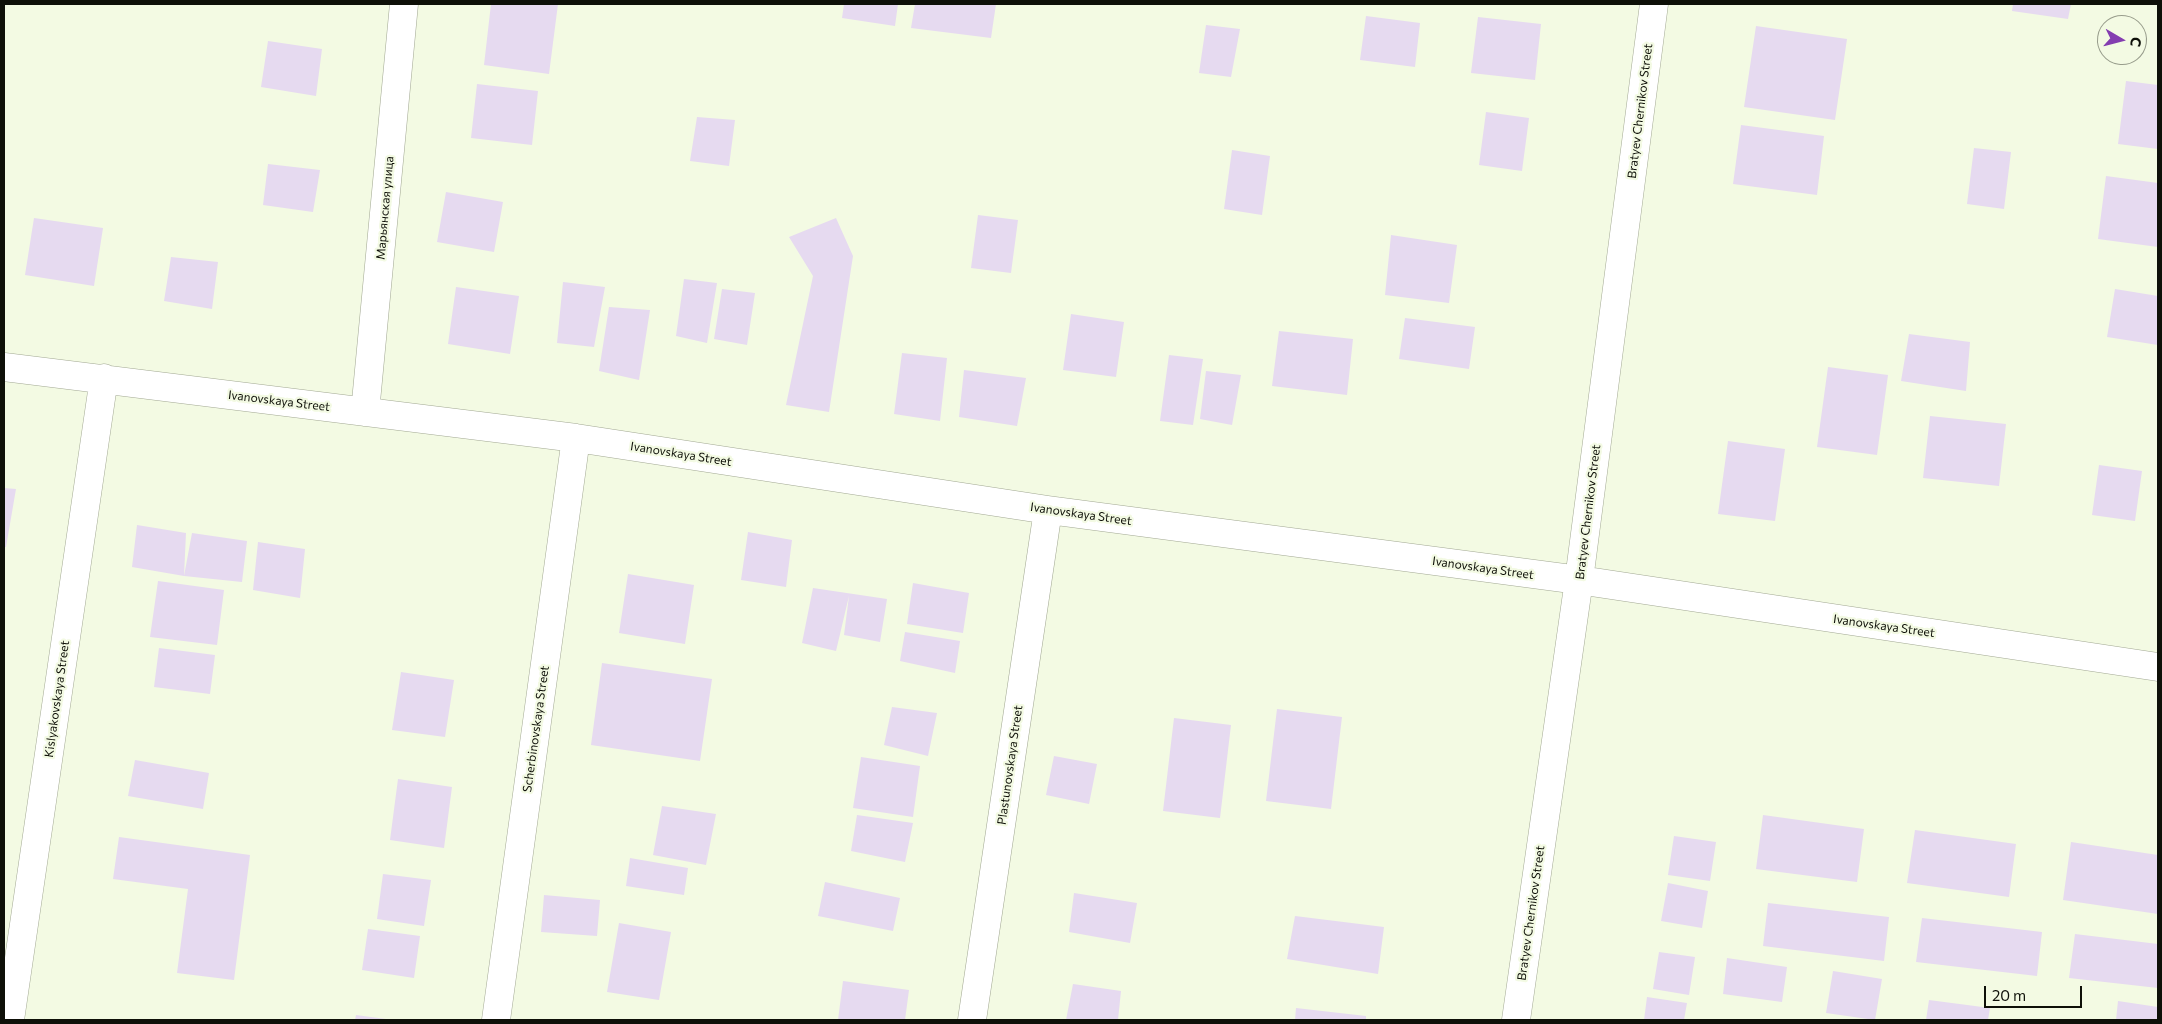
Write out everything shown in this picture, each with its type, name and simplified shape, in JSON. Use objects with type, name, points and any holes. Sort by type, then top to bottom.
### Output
[{"type":"street","name":"Марьянская улица","points":[[366,412],[404,4]]},
{"type":"street","name":"Bratyev Chernikov Street","points":[[1516,1020],[1579,580],[1654,4]]},
{"type":"street","name":"Ivanovskaya Street","points":[[4,367],[576,438],[1048,510],[1579,580],[2158,666]]},
{"type":"street","name":"Kislyakovskaya Street","points":[[10,1020],[104,378]]},
{"type":"street","name":"Scherbinovskaya Street","points":[[496,1020],[576,438]]},
{"type":"street","name":"Plastunovskaya Street","points":[[972,1020],[1048,510]]},
{"type":"building","points":[[491,4],[558,4],[549,74],[484,65]]},
{"type":"building","points":[[844,4],[898,4],[895,26],[842,18]]},
{"type":"building","points":[[915,4],[996,4],[991,38],[911,28]]},
{"type":"building","points":[[2013,4],[2071,4],[2068,19],[2012,11]]},
{"type":"building","points":[[1366,16],[1420,23],[1415,67],[1360,60]]},
{"type":"building","points":[[1478,17],[1541,24],[1535,80],[1471,73]]},
{"type":"building","points":[[1206,25],[1240,29],[1231,77],[1199,73]]},
{"type":"building","points":[[1756,26],[1847,39],[1835,120],[1744,107]]},
{"type":"building","points":[[268,41],[322,49],[316,96],[261,87]]},
{"type":"building","points":[[2126,81],[2158,85],[2158,149],[2118,144]]},
{"type":"building","points":[[477,84],[538,91],[532,145],[471,138]]},
{"type":"building","points":[[1486,112],[1529,118],[1522,171],[1479,165]]},
{"type":"building","points":[[697,117],[735,120],[729,166],[690,161]]},
{"type":"building","points":[[1741,125],[1824,136],[1817,195],[1733,184]]},
{"type":"building","points":[[1974,148],[2011,152],[2004,209],[1967,204]]},
{"type":"building","points":[[1232,150],[1270,156],[1262,215],[1224,209]]},
{"type":"building","points":[[268,164],[320,170],[313,212],[263,205]]},
{"type":"building","points":[[2106,176],[2158,183],[2158,247],[2098,239]]},
{"type":"building","points":[[446,192],[503,202],[494,252],[437,242]]},
{"type":"building","points":[[978,215],[1018,220],[1011,273],[971,268]]},
{"type":"building","points":[[34,218],[103,228],[94,286],[25,275]]},
{"type":"building","points":[[836,218],[853,256],[829,412],[786,405],[813,276],[789,237]]},
{"type":"building","points":[[1391,235],[1457,245],[1449,303],[1385,295]]},
{"type":"building","points":[[171,257],[218,262],[212,309],[164,301]]},
{"type":"building","points":[[684,279],[717,283],[707,343],[676,336]]},
{"type":"building","points":[[563,282],[605,287],[594,347],[557,343]]},
{"type":"building","points":[[456,287],[519,296],[510,354],[448,344]]},
{"type":"building","points":[[722,289],[755,293],[747,345],[714,339]]},
{"type":"building","points":[[2115,289],[2158,296],[2158,345],[2107,337]]},
{"type":"building","points":[[609,307],[650,310],[639,380],[599,371]]},
{"type":"building","points":[[1071,314],[1124,322],[1116,377],[1063,370]]},
{"type":"building","points":[[1405,318],[1475,327],[1469,369],[1399,359]]},
{"type":"building","points":[[1279,331],[1353,339],[1347,395],[1272,386]]},
{"type":"building","points":[[1909,334],[1970,342],[1966,391],[1901,381]]},
{"type":"building","points":[[902,353],[947,358],[940,421],[894,414]]},
{"type":"building","points":[[1169,355],[1203,359],[1193,425],[1160,421]]},
{"type":"building","points":[[1828,367],[1888,375],[1877,455],[1817,447]]},
{"type":"building","points":[[964,370],[1026,378],[1017,426],[959,417]]},
{"type":"building","points":[[1206,371],[1241,375],[1232,425],[1200,419]]},
{"type":"building","points":[[1930,416],[2006,424],[1999,486],[1923,478]]},
{"type":"building","points":[[1728,441],[1785,449],[1775,521],[1718,514]]},
{"type":"building","points":[[2099,465],[2142,471],[2135,521],[2092,515]]},
{"type":"building","points":[[4,488],[16,489],[6,547],[4,547]]},
{"type":"building","points":[[137,525],[186,533],[184,576],[132,567]]},
{"type":"building","points":[[748,532],[792,540],[786,587],[741,580]]},
{"type":"building","points":[[192,533],[247,541],[242,582],[184,576]]},
{"type":"building","points":[[258,542],[305,549],[300,598],[253,590]]},
{"type":"building","points":[[628,574],[694,585],[685,644],[619,633]]},
{"type":"building","points":[[158,581],[224,590],[217,645],[150,637]]},
{"type":"building","points":[[913,583],[969,593],[963,633],[907,624]]},
{"type":"building","points":[[813,588],[887,599],[880,642],[844,635],[849,596],[836,651],[802,643]]},
{"type":"building","points":[[905,632],[960,641],[955,673],[900,661]]},
{"type":"building","points":[[159,648],[215,655],[210,694],[154,687]]},
{"type":"building","points":[[602,663],[712,679],[700,761],[591,745]]},
{"type":"building","points":[[401,672],[454,680],[445,737],[392,730]]},
{"type":"building","points":[[892,707],[937,713],[928,756],[884,745]]},
{"type":"building","points":[[1277,709],[1342,717],[1331,809],[1266,801]]},
{"type":"building","points":[[1174,718],[1231,725],[1220,818],[1163,811]]},
{"type":"building","points":[[1054,756],[1097,764],[1089,804],[1046,795]]},
{"type":"building","points":[[861,757],[920,766],[913,817],[853,808]]},
{"type":"building","points":[[135,760],[209,773],[203,809],[128,796]]},
{"type":"building","points":[[398,779],[452,787],[444,848],[390,840]]},
{"type":"building","points":[[662,806],[716,814],[706,865],[653,855]]},
{"type":"building","points":[[857,815],[913,823],[905,862],[851,851]]},
{"type":"building","points":[[1763,815],[1864,829],[1857,882],[1756,869]]},
{"type":"building","points":[[1915,830],[2016,844],[2009,897],[1907,883]]},
{"type":"building","points":[[1674,836],[1716,842],[1710,881],[1668,875]]},
{"type":"building","points":[[119,837],[250,855],[234,980],[177,973],[188,889],[113,879]]},
{"type":"building","points":[[2071,842],[2158,855],[2158,914],[2063,900]]},
{"type":"building","points":[[630,858],[688,868],[684,895],[626,886]]},
{"type":"building","points":[[383,874],[431,880],[424,926],[377,919]]},
{"type":"building","points":[[825,882],[900,898],[893,931],[818,916]]},
{"type":"building","points":[[1668,883],[1708,891],[1702,928],[1661,921]]},
{"type":"building","points":[[1074,893],[1137,903],[1130,943],[1069,932]]},
{"type":"building","points":[[544,895],[600,900],[597,936],[541,932]]},
{"type":"building","points":[[1768,903],[1889,917],[1884,961],[1763,946]]},
{"type":"building","points":[[1295,916],[1384,927],[1378,974],[1287,959]]},
{"type":"building","points":[[1922,918],[2042,932],[2037,976],[1916,962]]},
{"type":"building","points":[[619,923],[671,932],[659,1000],[607,992]]},
{"type":"building","points":[[368,929],[420,936],[414,978],[362,970]]},
{"type":"building","points":[[2075,934],[2158,944],[2158,988],[2069,978]]},
{"type":"building","points":[[1659,952],[1695,957],[1689,995],[1653,989]]},
{"type":"building","points":[[1727,958],[1787,967],[1782,1002],[1723,994]]},
{"type":"building","points":[[1833,971],[1882,979],[1875,1020],[1826,1013]]},
{"type":"building","points":[[843,981],[909,990],[905,1020],[838,1020]]},
{"type":"building","points":[[1073,984],[1121,991],[1118,1020],[1066,1020]]},
{"type":"building","points":[[1647,997],[1687,1003],[1684,1020],[1644,1020]]},
{"type":"building","points":[[1929,1000],[1990,1008],[1988,1020],[1926,1020]]},
{"type":"building","points":[[2118,1001],[2158,1007],[2158,1020],[2116,1020]]},
{"type":"building","points":[[1296,1008],[1366,1016],[1366,1020],[1295,1020]]},
{"type":"building","points":[[356,1015],[386,1019],[386,1020],[355,1020]]}]
